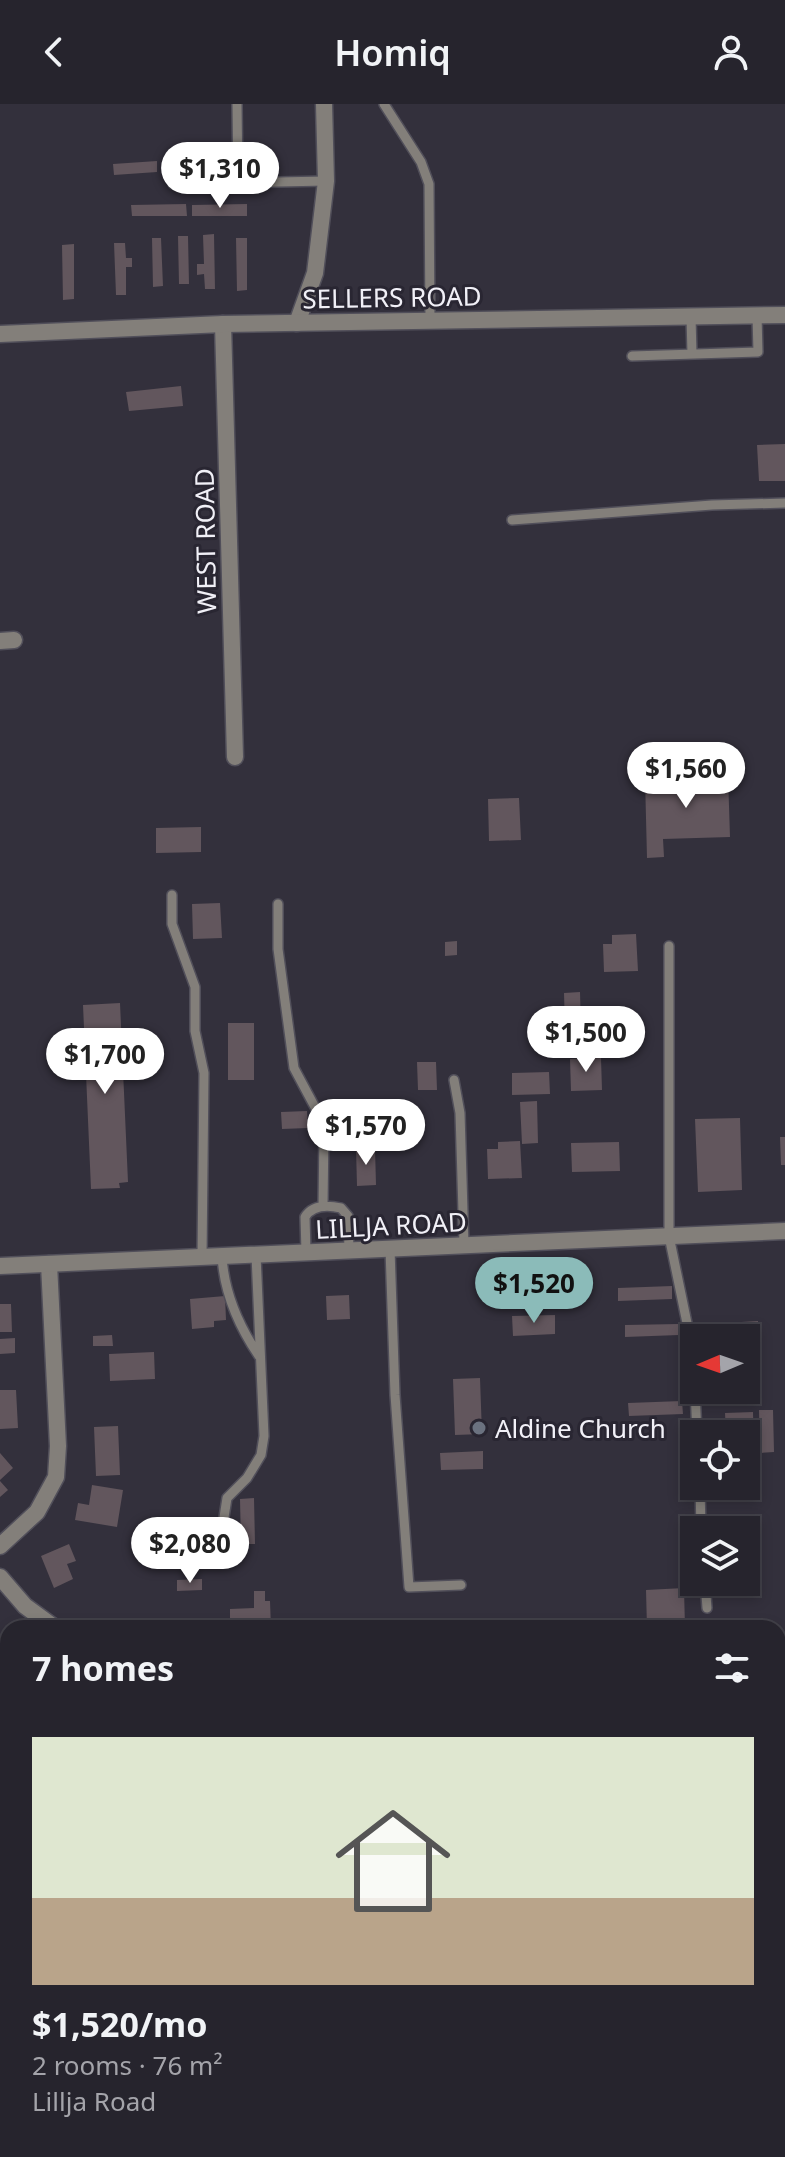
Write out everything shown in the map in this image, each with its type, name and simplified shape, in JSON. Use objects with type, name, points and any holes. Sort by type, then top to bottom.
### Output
[{"type":"street","points":[[297,323],[315,273],[326,181],[324,104]]},
{"type":"street","name":"SELLERS ROAD","points":[[0,334],[223,324],[785,315]]},
{"type":"street","name":"WEST ROAD","points":[[223,324],[235,757]]},
{"type":"street","name":"LILLJA ROAD","points":[[0,1266],[785,1231]]},
{"type":"street","points":[[0,1546],[37,1512],[56,1477],[58,1446],[49,1264]]},
{"type":"street","points":[[0,1577],[25,1606],[44,1620]]},
{"type":"lane","points":[[237,104],[238,183]]},
{"type":"lane","points":[[384,104],[421,162],[429,184],[430,321]]},
{"type":"lane","points":[[173,184],[326,181]]},
{"type":"lane","points":[[632,356],[758,352],[757,316]]},
{"type":"lane","points":[[691,317],[692,354]]},
{"type":"lane","points":[[512,520],[712,505],[785,503]]},
{"type":"lane","points":[[172,895],[172,924],[195,987],[195,1031],[204,1073],[202,1257]]},
{"type":"lane","points":[[278,904],[278,949],[294,1068],[324,1130],[323,1206]]},
{"type":"lane","points":[[669,946],[669,1236],[687,1324]]},
{"type":"lane","points":[[454,1080],[460,1113],[464,1245]]},
{"type":"lane","points":[[306,1252],[305,1217],[312,1208],[323,1206],[341,1208],[348,1216],[349,1250]]},
{"type":"lane","points":[[390,1249],[395,1395],[409,1587],[461,1585]]},
{"type":"lane","points":[[220,1543],[227,1498],[247,1478],[261,1455],[264,1436],[256,1255]]},
{"type":"lane","points":[[222,1256],[232,1307],[243,1332],[261,1359]]},
{"type":"lane","points":[[706,1596],[707,1608]]},
{"type":"building","points":[[157,161],[157,172],[114,175],[113,164]]},
{"type":"building","points":[[186,204],[187,216],[132,216],[131,205]]},
{"type":"building","points":[[247,204],[247,216],[192,216],[192,205]]},
{"type":"building","points":[[214,234],[215,289],[205,289],[204,274],[197,275],[197,264],[204,264],[203,235]]},
{"type":"building","points":[[178,236],[188,236],[189,284],[179,284]]},
{"type":"building","points":[[152,238],[161,238],[163,286],[153,287]]},
{"type":"building","points":[[236,238],[247,238],[247,290],[237,291]]},
{"type":"building","points":[[114,243],[125,243],[126,258],[132,258],[132,267],[126,267],[126,295],[116,295]]},
{"type":"building","points":[[74,244],[74,299],[63,300],[62,245]]},
{"type":"building","points":[[181,386],[183,406],[129,411],[126,392]]},
{"type":"building","points":[[785,444],[785,481],[759,481],[757,445]]},
{"type":"building","points":[[728,775],[730,837],[663,839],[664,857],[647,858],[645,778]]},
{"type":"building","points":[[519,798],[521,840],[489,841],[488,799]]},
{"type":"building","points":[[201,827],[201,852],[156,853],[156,828]]},
{"type":"building","points":[[220,903],[222,938],[193,939],[192,904]]},
{"type":"building","points":[[636,934],[638,971],[604,972],[603,944],[612,944],[612,935]]},
{"type":"building","points":[[457,941],[457,955],[445,956],[445,942]]},
{"type":"building","points":[[580,992],[581,1027],[565,1028],[564,993]]},
{"type":"building","points":[[120,1003],[128,1182],[119,1183],[120,1188],[91,1189],[83,1005]]},
{"type":"building","points":[[228,1023],[254,1023],[254,1080],[228,1080]]},
{"type":"building","points":[[601,1058],[602,1090],[571,1091],[570,1059]]},
{"type":"building","points":[[417,1062],[436,1062],[437,1090],[418,1090]]},
{"type":"building","points":[[549,1072],[550,1094],[512,1095],[512,1073]]},
{"type":"building","points":[[537,1101],[538,1143],[522,1144],[520,1102]]},
{"type":"building","points":[[307,1111],[308,1128],[282,1129],[281,1112]]},
{"type":"building","points":[[740,1118],[742,1190],[698,1192],[695,1119]]},
{"type":"building","points":[[780,1137],[785,1137],[785,1165],[781,1165]]},
{"type":"building","points":[[520,1141],[522,1178],[488,1179],[487,1149],[498,1149],[498,1142]]},
{"type":"building","points":[[619,1142],[620,1171],[572,1172],[571,1143]]},
{"type":"building","points":[[356,1148],[375,1148],[376,1185],[357,1186]]},
{"type":"building","points":[[672,1286],[672,1299],[618,1301],[618,1288]]},
{"type":"building","points":[[349,1295],[350,1319],[327,1320],[326,1296]]},
{"type":"building","points":[[225,1296],[226,1320],[214,1321],[214,1327],[192,1329],[190,1299]]},
{"type":"building","points":[[0,1304],[11,1304],[12,1332],[0,1332]]},
{"type":"building","points":[[555,1315],[555,1334],[513,1336],[512,1316]]},
{"type":"building","points":[[758,1321],[758,1324],[741,1324]]},
{"type":"building","points":[[679,1324],[679,1335],[625,1337],[625,1325]]},
{"type":"building","points":[[112,1335],[113,1346],[93,1346],[93,1336]]},
{"type":"building","points":[[15,1338],[15,1353],[0,1354],[0,1339]]},
{"type":"building","points":[[154,1352],[155,1379],[110,1381],[109,1354]]},
{"type":"building","points":[[480,1378],[482,1434],[455,1435],[453,1379]]},
{"type":"building","points":[[0,1390],[16,1390],[18,1428],[0,1429]]},
{"type":"building","points":[[680,1401],[683,1414],[629,1416],[628,1403]]},
{"type":"building","points":[[759,1410],[773,1410],[774,1452],[760,1453]]},
{"type":"building","points":[[753,1412],[753,1420],[725,1420],[725,1413]]},
{"type":"building","points":[[118,1426],[120,1475],[96,1476],[94,1427]]},
{"type":"building","points":[[483,1451],[483,1469],[441,1470],[440,1453]]},
{"type":"building","points":[[0,1453],[13,1468],[0,1480]]},
{"type":"building","points":[[0,1481],[8,1490],[0,1497]]},
{"type":"building","points":[[92,1485],[123,1490],[117,1527],[75,1520],[78,1503],[89,1505]]},
{"type":"building","points":[[254,1498],[255,1544],[241,1544],[240,1499]]},
{"type":"building","points":[[69,1544],[76,1561],[67,1564],[73,1579],[54,1588],[41,1556]]},
{"type":"building","points":[[202,1579],[202,1590],[177,1591],[177,1580]]},
{"type":"building","points":[[680,1588],[680,1596],[684,1596],[685,1620],[647,1620],[646,1590]]},
{"type":"building","points":[[254,1591],[265,1591],[265,1601],[270,1601],[271,1620],[230,1620],[230,1609],[254,1608]]},
{"type":"place","name":"Aldine Church","points":[[479,1428]]}]
